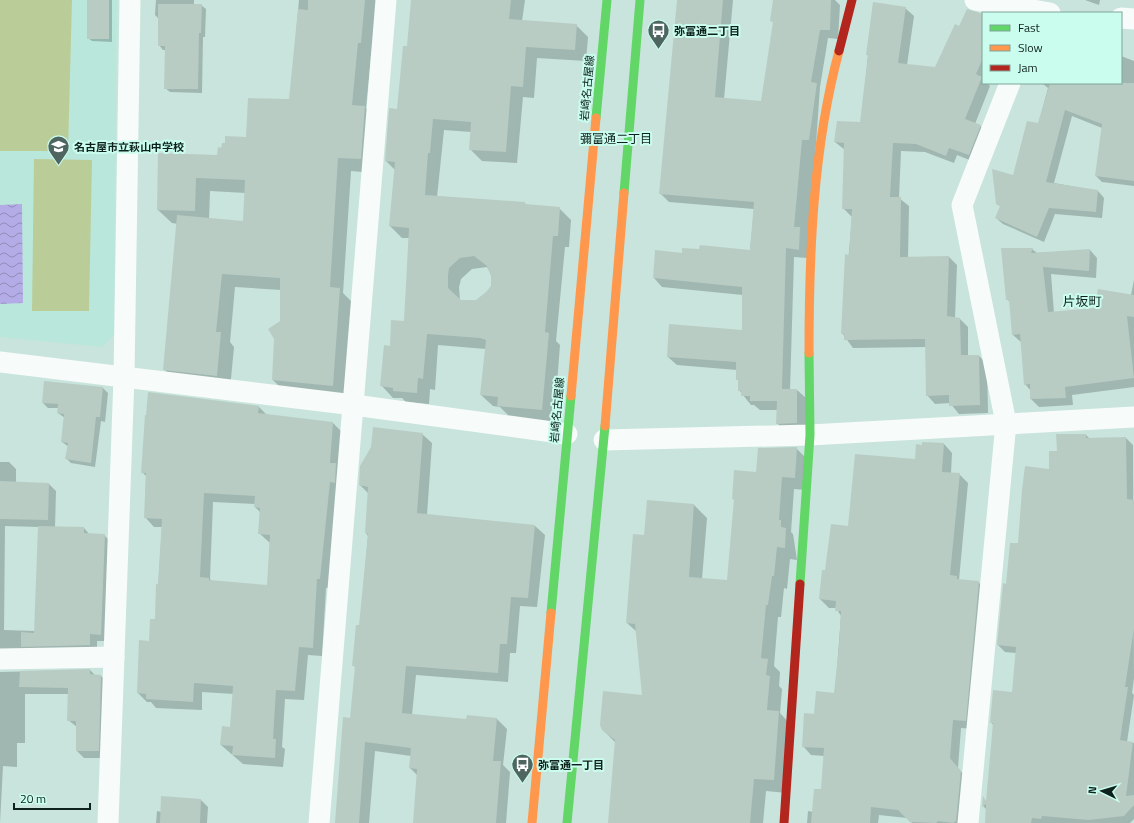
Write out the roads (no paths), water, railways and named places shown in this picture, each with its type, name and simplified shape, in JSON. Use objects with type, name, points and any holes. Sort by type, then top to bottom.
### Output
[{"type":"main road","name":"岩崎名古屋線","points":[[532,823],[607,0]]},
{"type":"main road","points":[[567,823],[604,440],[640,0]]},
{"type":"main road","points":[[784,823],[810,435],[809,302],[815,189],[830,83],[852,0]]},
{"type":"street","points":[[108,823],[124,377],[130,0]]},
{"type":"street","points":[[319,823],[386,0]]},
{"type":"street","points":[[975,0],[1041,10]]},
{"type":"street","points":[[1122,18],[1134,18]]},
{"type":"street","points":[[968,823],[1006,423],[962,205],[1010,84]]},
{"type":"street","points":[[0,362],[354,405],[567,434]]},
{"type":"street","points":[[604,440],[810,435],[1134,417]]},
{"type":"street","points":[[0,659],[114,657]]},
{"type":"water","points":[[22,204],[23,303],[0,304],[0,205]]},
{"type":"place","name":"弥富通二丁目","points":[[659,50]]},
{"type":"place","name":"名古屋市立萩山中学校","points":[[58,166]]},
{"type":"place","name":"弥富通一丁目","points":[[523,784]]},
{"type":"district","name":"彌富通二丁目","points":[[616,139]]},
{"type":"district","name":"片坂町","points":[[1082,301]]}]
